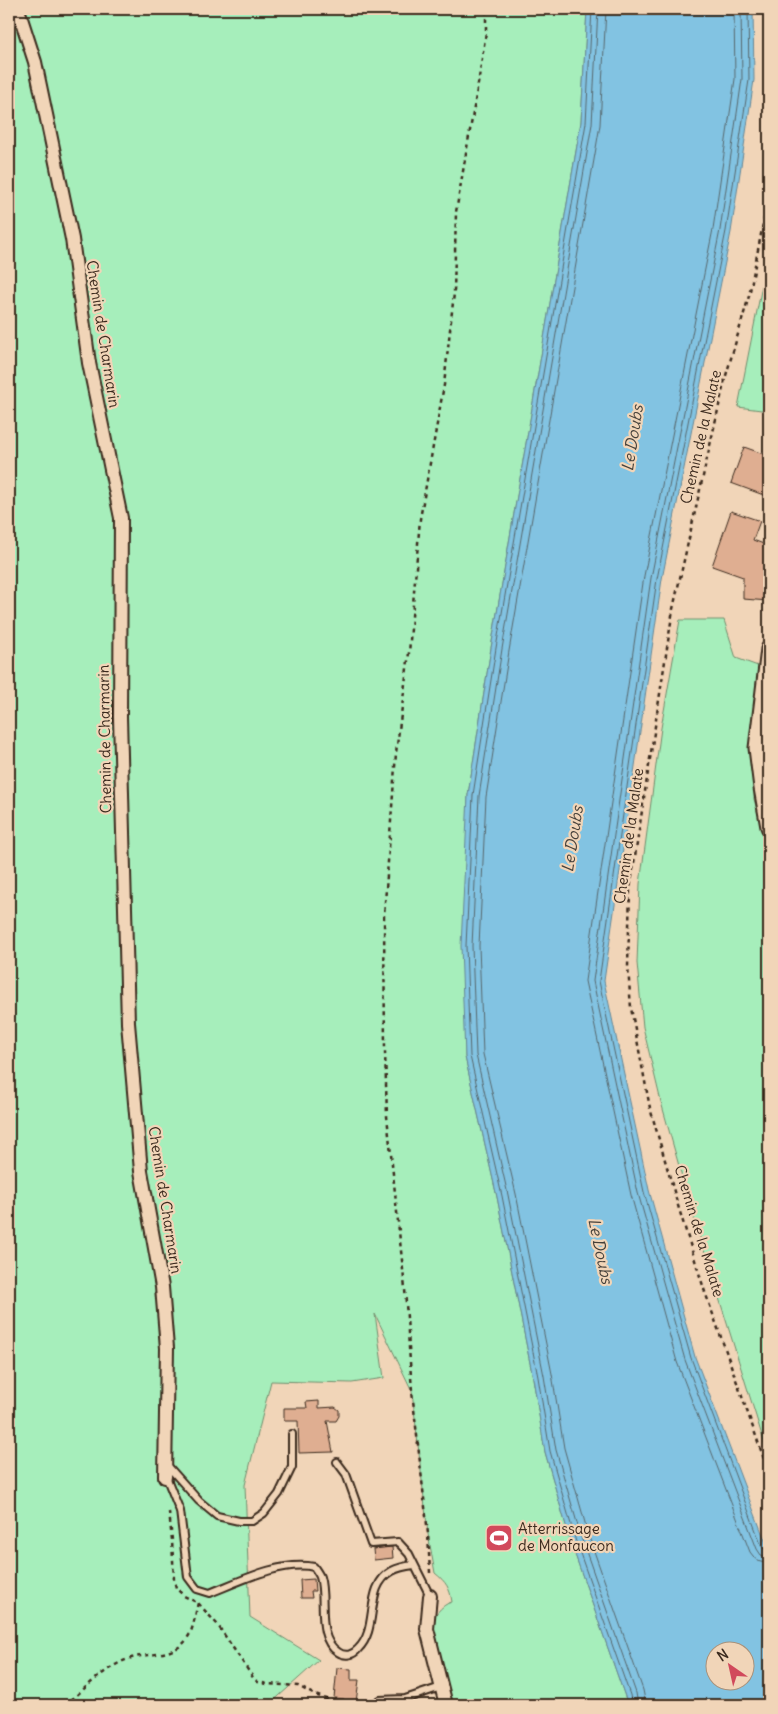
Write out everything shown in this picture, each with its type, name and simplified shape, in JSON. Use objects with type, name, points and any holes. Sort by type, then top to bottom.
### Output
[{"type":"street","name":"Chemin de Charmarin","points":[[18,9],[35,62],[70,229],[89,363],[121,518],[120,727],[128,1023],[141,1171],[162,1287],[167,1348],[165,1471]]},
{"type":"street","points":[[769,649],[757,748],[769,827]]},
{"type":"street","points":[[430,1596],[427,1629],[446,1705]]},
{"type":"lane","points":[[165,1471],[217,1516],[240,1521],[252,1521],[264,1513],[279,1494],[292,1467],[292,1434]]},
{"type":"lane","points":[[337,1462],[346,1474],[371,1544],[398,1542],[408,1554],[430,1596]]},
{"type":"lane","points":[[165,1471],[180,1511],[188,1577],[197,1589],[210,1594],[250,1576],[267,1571],[305,1565],[314,1567],[320,1576],[326,1636],[333,1649],[342,1655],[351,1654],[366,1640],[371,1626],[375,1598],[379,1584],[384,1576],[399,1568],[414,1565]]},
{"type":"lane","points":[[379,1700],[405,1699],[442,1687]]},
{"type":"path","points":[[430,1596],[428,1534],[412,1391],[387,1116],[384,916],[396,753],[409,653],[420,519],[444,385],[454,293],[456,212],[486,32],[486,9]]},
{"type":"path","name":"Chemin de la Malate","points":[[769,193],[749,296],[724,379],[673,609],[630,889],[628,967],[634,1023],[650,1108],[704,1289],[769,1473]]},
{"type":"path","points":[[169,1511],[176,1588],[184,1596],[198,1603],[224,1633],[258,1682],[298,1686],[314,1695],[344,1705]]},
{"type":"path","points":[[65,1705],[109,1668],[128,1659],[171,1651],[182,1645],[189,1637],[198,1603]]},
{"type":"green space","points":[[9,9],[587,9],[581,122],[491,648],[468,795],[465,1057],[497,1197],[533,1378],[545,1452],[571,1543],[628,1705],[444,1705],[427,1629],[441,1609],[452,1602],[449,1589],[435,1573],[428,1534],[412,1391],[375,1314],[384,1378],[352,1383],[271,1381],[245,1485],[250,1617],[319,1660],[269,1705],[9,1705]]},
{"type":"green space","points":[[769,250],[769,411],[738,407]]},
{"type":"green space","points":[[680,620],[724,620],[736,658],[766,669],[754,748],[754,799],[769,854],[769,1458],[690,1205],[661,1102],[643,1027],[637,963],[640,884],[661,728]]},
{"type":"water","name":"Le Doubs","points":[[587,9],[753,9],[754,80],[731,232],[662,579],[604,981],[649,1190],[695,1357],[769,1551],[769,1705],[628,1705],[571,1543],[545,1452],[533,1378],[497,1197],[465,1057],[461,946],[468,795],[491,648],[581,122]]},
{"type":"building","points":[[744,447],[769,456],[769,497],[731,483]]},
{"type":"building","points":[[731,511],[760,521],[753,540],[769,546],[769,601],[743,599],[743,577],[712,566]]},
{"type":"building","points":[[319,1401],[319,1408],[335,1407],[339,1410],[339,1416],[336,1421],[327,1421],[333,1452],[299,1453],[298,1421],[284,1421],[284,1408],[307,1408],[306,1402]]},
{"type":"building","points":[[392,1547],[393,1558],[374,1560],[373,1549]]},
{"type":"building","points":[[314,1579],[315,1591],[311,1591],[312,1598],[301,1598],[300,1580]]},
{"type":"building","points":[[337,1668],[351,1669],[351,1680],[359,1680],[356,1702],[334,1698]]},
{"type":"place","name":"Atterrissage de Monfaucon","points":[[499,1538]]}]
